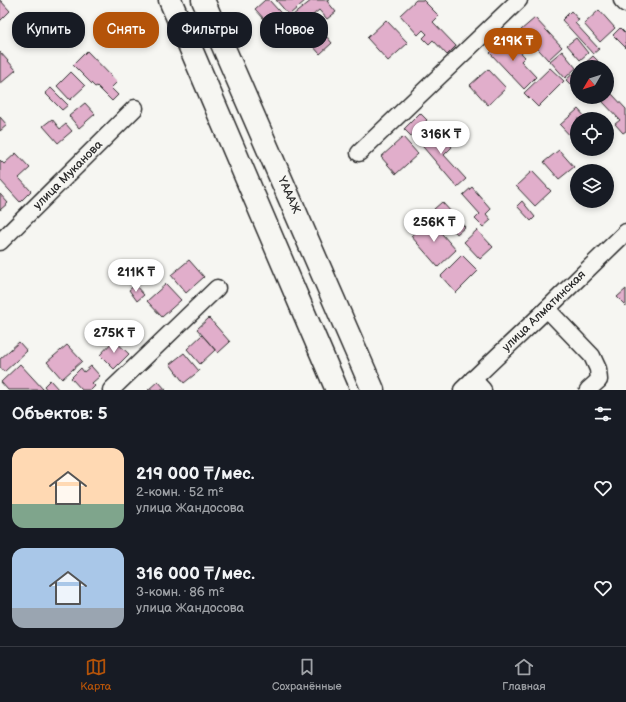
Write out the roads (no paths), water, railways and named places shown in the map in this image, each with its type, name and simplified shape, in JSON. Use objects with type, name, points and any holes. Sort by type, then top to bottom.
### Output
[{"type":"highway","points":[[170,0],[336,388]]},
{"type":"highway","name":"ҮАААЖ","points":[[203,0],[370,381]]},
{"type":"street","points":[[359,153],[519,0]]},
{"type":"street","points":[[622,0],[626,4]]},
{"type":"street","name":"улица Муканова","points":[[0,242],[135,108]]},
{"type":"street","name":"улица Алматинская","points":[[462,390],[478,384],[547,309],[626,232]]},
{"type":"street","points":[[111,390],[218,288]]},
{"type":"street","points":[[547,309],[592,356],[598,369],[599,380],[588,390]]}]
